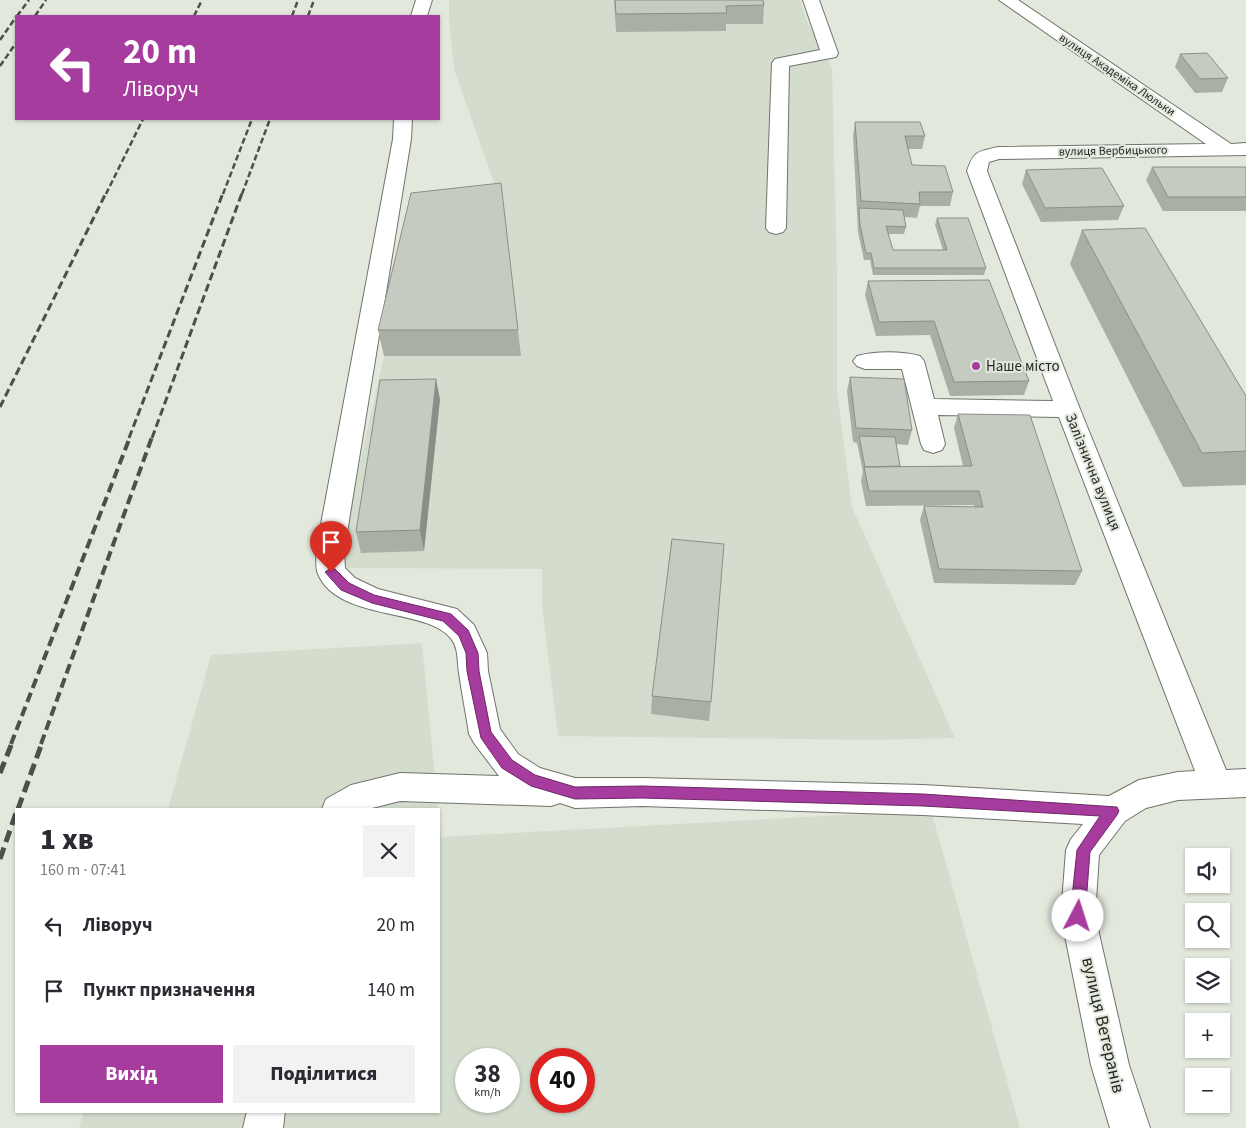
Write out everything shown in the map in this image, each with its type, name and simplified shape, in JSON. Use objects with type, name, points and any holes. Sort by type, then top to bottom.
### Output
[{"type":"street","points":[[420,15],[424,0]]},
{"type":"street","points":[[776,228],[781,63],[830,53],[811,0]]},
{"type":"street","name":"вулиця Академіка Люльки","points":[[1014,1],[1226,149]]},
{"type":"street","points":[[403,120],[402,139],[330,551],[331,572],[345,586],[372,599],[447,617],[464,633],[472,653],[473,671],[485,734],[507,764],[531,780],[575,793]]},
{"type":"street","name":"вулиця Вербицького","points":[[981,158],[998,153],[1246,149]]},
{"type":"street","name":"Залізнична вулиця","points":[[981,158],[978,171],[1068,409],[1231,784]]},
{"type":"street","points":[[865,361],[912,361],[933,444]]},
{"type":"street","points":[[924,407],[1068,409]]},
{"type":"street","points":[[340,808],[362,795],[400,787],[575,793],[642,792],[923,800],[1113,811],[1139,795],[1178,786],[1231,784]]},
{"type":"street","name":"вулиця Ветеранів","points":[[1113,811],[1084,850],[1078,916],[1110,1065],[1130,1128]]},
{"type":"street","points":[[263,1128],[266,1113]]},
{"type":"shaded area","points":[[449,0],[800,0],[806,19],[832,68],[837,270],[837,390],[852,507],[955,738],[871,740],[558,736],[542,606],[542,569],[336,568],[415,219],[503,209],[454,69]]},
{"type":"shaded area","points":[[422,643],[438,808],[168,808],[211,655]]},
{"type":"shaded area","points":[[931,810],[1020,1128],[79,1128],[83,1113],[440,1113],[440,826],[441,837]]},
{"type":"building","points":[[615,0],[763,0],[764,5],[726,6],[727,13],[616,14]]},
{"type":"building","points":[[1207,53],[1228,78],[1200,79],[1180,54]]},
{"type":"building","points":[[855,122],[920,122],[925,136],[905,136],[912,165],[945,166],[953,192],[919,192],[920,204],[861,201]]},
{"type":"building","points":[[1152,167],[1246,167],[1246,197],[1168,197]]},
{"type":"building","points":[[1102,168],[1124,206],[1045,208],[1026,170]]},
{"type":"building","points":[[501,183],[518,330],[378,330],[411,193]]},
{"type":"building","points":[[859,208],[903,210],[906,227],[886,226],[893,250],[947,250],[937,218],[968,218],[986,268],[874,268],[871,253],[866,253],[860,225]]},
{"type":"building","points":[[1145,228],[1246,396],[1246,451],[1202,453],[1082,230]]},
{"type":"building","name":"Наше місто","points":[[989,280],[1029,381],[954,382],[934,321],[879,322],[868,281]]},
{"type":"building","points":[[850,377],[904,379],[912,430],[856,428]]},
{"type":"building","points":[[436,379],[420,530],[356,532],[380,380]]},
{"type":"building","points":[[958,414],[1030,415],[1082,571],[939,569],[924,506],[983,507],[979,491],[869,491],[864,467],[972,466]]},
{"type":"building","points":[[859,436],[895,437],[900,466],[865,467]]},
{"type":"building","points":[[672,539],[724,544],[711,702],[652,696]]},
{"type":"railway","points":[[18,15],[29,0]]},
{"type":"railway","points":[[36,15],[46,0]]},
{"type":"railway","points":[[194,15],[202,0]]},
{"type":"railway","points":[[292,15],[298,0]]},
{"type":"railway","points":[[308,15],[314,0]]},
{"type":"railway","points":[[0,40],[15,18]]},
{"type":"railway","points":[[0,66],[15,44]]},
{"type":"railway","points":[[106,194],[143,120]]},
{"type":"railway","points":[[223,194],[252,120]]},
{"type":"railway","points":[[242,194],[270,120]]},
{"type":"railway","points":[[0,407],[106,193]]},
{"type":"railway","points":[[129,438],[223,193]]},
{"type":"railway","points":[[152,438],[242,193]]},
{"type":"railway","points":[[11,744],[130,437]]},
{"type":"railway","points":[[41,744],[152,437]]},
{"type":"railway","points":[[0,773],[12,743]]},
{"type":"railway","points":[[18,808],[42,743]]},
{"type":"railway","points":[[0,859],[15,816]]},
{"type":"place","name":"Наше місто","points":[[976,366]]},
{"type":"route","points":[[331,572],[345,586],[372,599],[447,617],[464,633],[472,653],[473,671],[485,734],[507,764],[531,780],[575,793],[642,792],[923,800],[1113,811],[1084,850],[1078,916]]}]
